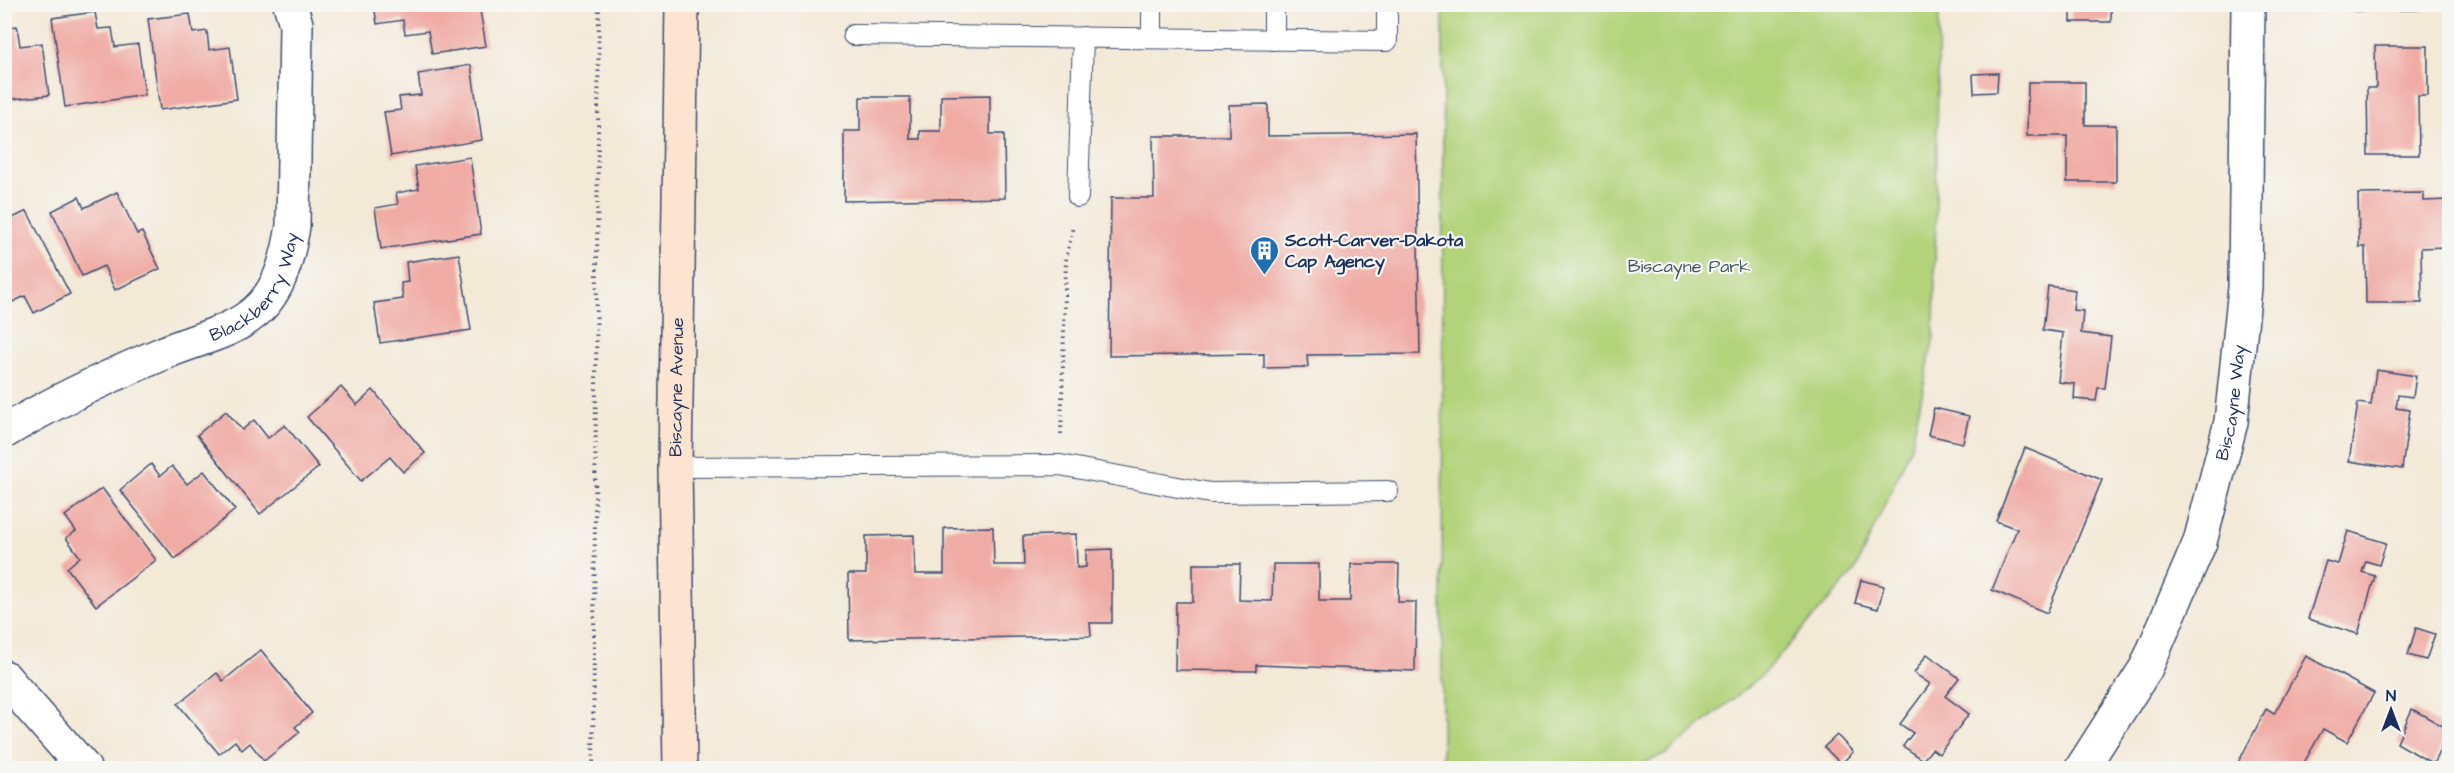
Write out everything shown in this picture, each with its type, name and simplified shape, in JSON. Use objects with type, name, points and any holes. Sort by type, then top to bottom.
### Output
[{"type":"street","name":"Blackberry Way","points":[[4,432],[46,406],[112,374],[234,326],[255,312],[275,288],[289,254],[293,226],[296,24],[290,4]]},
{"type":"street","name":"Biscayne Avenue","points":[[680,768],[675,467],[682,4]]},
{"type":"street","name":"Biscayne Way","points":[[2082,768],[2146,668],[2195,553],[2231,422],[2245,288],[2247,4]]},
{"type":"street","points":[[4,677],[84,768]]},
{"type":"lane","points":[[1152,4],[1152,38]]},
{"type":"lane","points":[[1274,4],[1274,40]]},
{"type":"lane","points":[[853,35],[1387,41],[1387,4]]},
{"type":"lane","points":[[1078,197],[1083,38]]},
{"type":"lane","points":[[675,467],[1060,465],[1210,493],[1388,491]]},
{"type":"path","points":[[593,768],[599,4]]},
{"type":"path","points":[[1060,465],[1066,260],[1078,197]]},
{"type":"green space","name":"Biscayne Park","points":[[1443,5],[1939,5],[1934,337],[1911,447],[1854,572],[1761,676],[1666,754],[1631,768],[1442,768]]},
{"type":"building","points":[[374,4],[479,4],[486,46],[432,54],[428,31],[405,34],[403,20],[377,24]]},
{"type":"building","points":[[2071,4],[2111,4],[2111,22],[2071,22]]},
{"type":"building","points":[[2354,4],[2418,4],[2418,10],[2354,11]]},
{"type":"building","points":[[95,12],[98,29],[112,28],[115,47],[138,44],[145,95],[65,107],[52,18]]},
{"type":"building","points":[[190,14],[193,33],[207,31],[209,50],[230,47],[237,99],[160,110],[148,19]]},
{"type":"building","points":[[17,26],[20,46],[42,43],[49,95],[4,100],[4,28]]},
{"type":"building","points":[[2375,46],[2428,46],[2428,96],[2418,96],[2419,155],[2368,155],[2367,88],[2376,88]]},
{"type":"building","points":[[471,65],[482,140],[391,156],[384,112],[401,110],[399,97],[421,95],[418,74]]},
{"type":"building","points":[[1998,73],[1997,92],[1974,93],[1973,74]]},
{"type":"building","points":[[2028,82],[2085,82],[2085,125],[2116,125],[2116,182],[2067,182],[2067,136],[2027,136]]},
{"type":"building","points":[[990,95],[990,134],[1004,134],[1005,198],[844,201],[844,131],[860,131],[860,97],[910,97],[910,139],[920,139],[920,131],[941,131],[941,96]]},
{"type":"building","name":"Scott-Carver-Dakota Cap Agency","points":[[1268,104],[1268,136],[1416,134],[1420,354],[1307,355],[1308,367],[1264,368],[1264,354],[1109,356],[1111,198],[1154,198],[1153,136],[1229,136],[1229,105]]},
{"type":"building","points":[[470,157],[481,234],[381,249],[375,208],[398,204],[396,193],[419,189],[415,166]]},
{"type":"building","points":[[117,192],[137,234],[142,232],[160,269],[115,290],[104,266],[82,276],[52,211],[79,197],[84,208]]},
{"type":"building","points":[[2424,193],[2424,201],[2447,200],[2447,247],[2421,248],[2422,303],[2366,303],[2365,247],[2359,247],[2358,194]]},
{"type":"building","points":[[27,211],[70,294],[34,313],[25,296],[13,302],[4,285],[4,222]]},
{"type":"building","points":[[459,254],[471,330],[380,343],[374,303],[403,299],[401,283],[408,282],[406,262]]},
{"type":"building","points":[[2048,286],[2075,290],[2073,310],[2083,311],[2081,333],[2111,337],[2105,388],[2098,388],[2096,401],[2074,399],[2075,384],[2058,382],[2063,333],[2043,330]]},
{"type":"building","points":[[2376,370],[2416,376],[2413,397],[2398,395],[2396,408],[2410,410],[2402,469],[2349,461],[2358,403],[2371,405]]},
{"type":"building","points":[[341,387],[357,405],[373,390],[425,453],[403,472],[390,457],[361,481],[307,417]]},
{"type":"building","points":[[1934,408],[1969,416],[1963,443],[1928,435]]},
{"type":"building","points":[[226,411],[242,430],[254,420],[268,438],[285,425],[319,467],[260,514],[197,435]]},
{"type":"building","points":[[2025,448],[2102,480],[2047,613],[1992,590],[2017,529],[1996,521]]},
{"type":"building","points":[[151,464],[160,476],[172,466],[187,484],[204,471],[235,510],[175,559],[120,490]]},
{"type":"building","points":[[102,488],[156,560],[96,606],[67,568],[80,557],[66,538],[76,531],[65,516]]},
{"type":"building","points":[[993,527],[994,565],[1024,565],[1023,536],[1076,534],[1077,568],[1086,567],[1086,550],[1112,549],[1112,623],[1090,623],[1091,636],[849,640],[848,574],[866,574],[866,536],[914,535],[915,574],[944,574],[944,528]]},
{"type":"building","points":[[2348,531],[2386,543],[2379,565],[2366,561],[2362,572],[2375,576],[2358,634],[2308,619],[2326,561],[2338,564]]},
{"type":"building","points":[[1193,564],[1240,564],[1239,600],[1272,601],[1273,564],[1319,564],[1319,601],[1350,601],[1351,564],[1399,564],[1398,602],[1416,602],[1415,671],[1256,665],[1256,671],[1175,670],[1176,602],[1193,602]]},
{"type":"building","points":[[1861,580],[1884,586],[1878,609],[1855,603]]},
{"type":"building","points":[[2416,628],[2435,634],[2426,660],[2408,655]]},
{"type":"building","points":[[261,650],[312,713],[295,727],[300,732],[264,761],[250,743],[242,750],[235,741],[219,754],[178,704],[217,673],[223,681]]},
{"type":"building","points":[[1927,654],[1959,678],[1945,696],[1969,714],[1939,754],[1932,749],[1923,760],[1903,746],[1913,733],[1900,724],[1930,684],[1914,673]]},
{"type":"building","points":[[2306,656],[2374,693],[2347,742],[2323,729],[2301,768],[2236,767],[2266,709],[2274,714]]},
{"type":"building","points":[[2412,709],[2450,730],[2433,764],[2397,743]]},
{"type":"building","points":[[1837,735],[1853,752],[1841,764],[1824,747]]},
{"type":"place","name":"Scott-Carver-Dakota Cap Agency","points":[[1264,276]]}]
